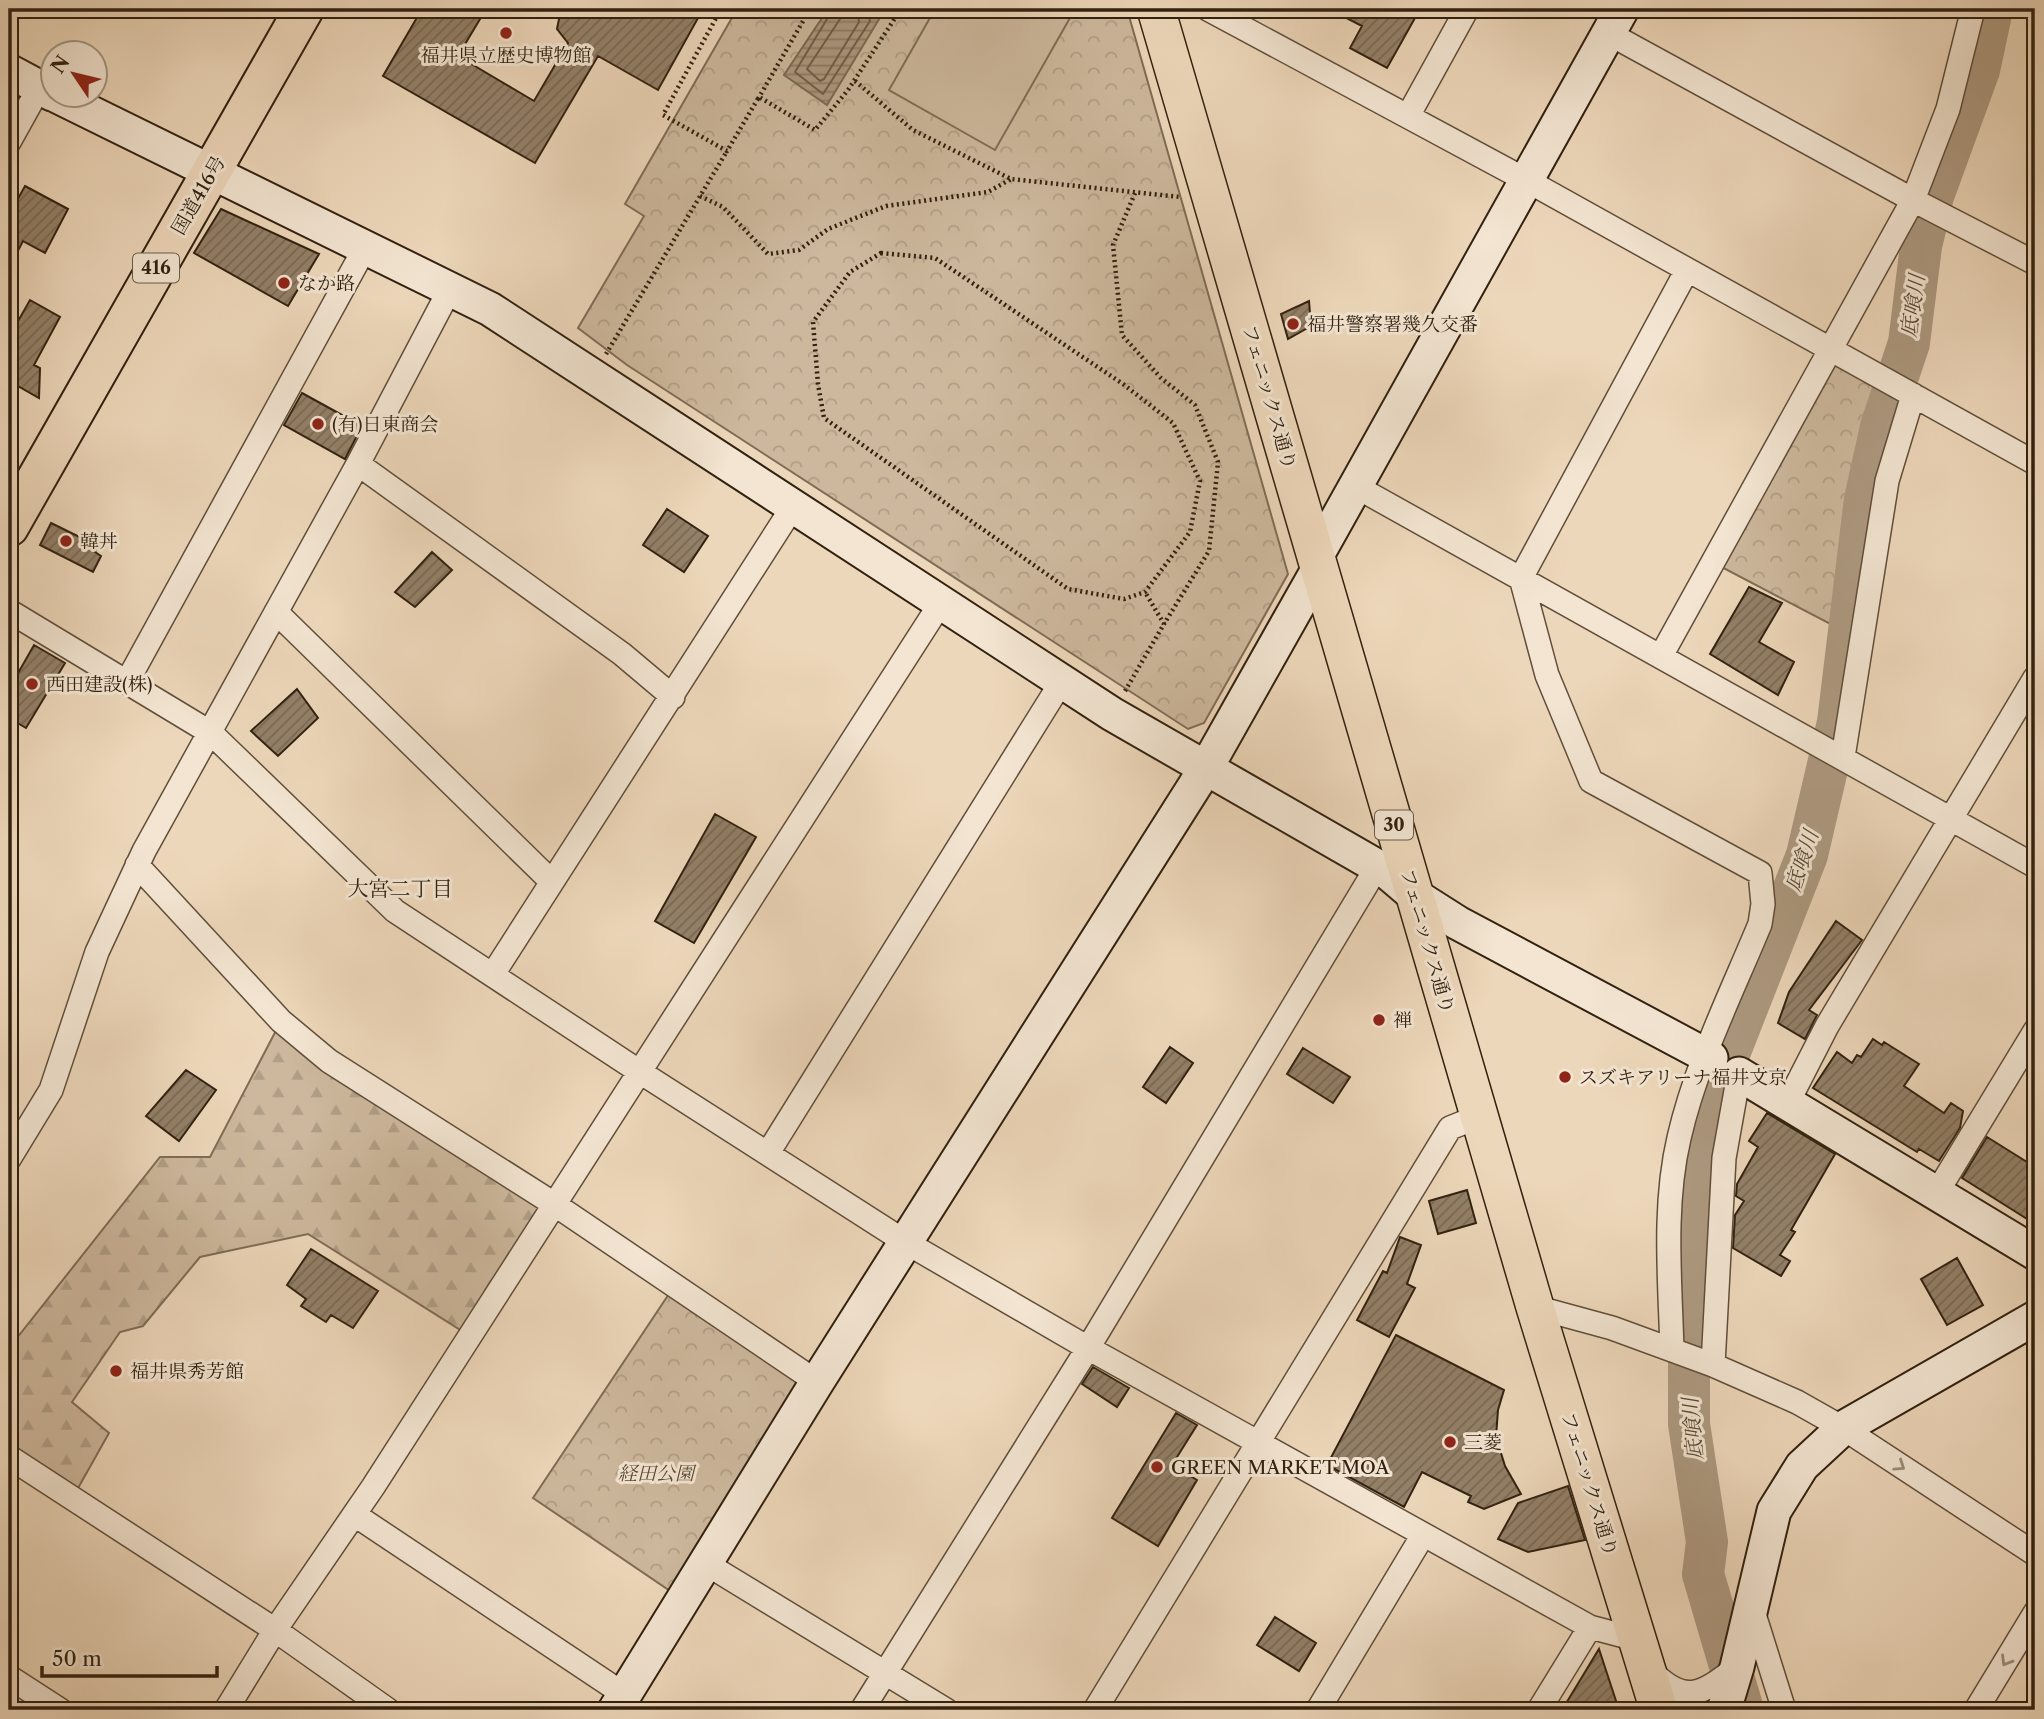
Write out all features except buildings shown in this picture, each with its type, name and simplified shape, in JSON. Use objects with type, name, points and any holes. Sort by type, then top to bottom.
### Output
[{"type":"highway","name":"国道416号","points":[[9,527],[304,9]]},
{"type":"main road","name":"フェニックス通り","points":[[1156,9],[1535,1307],[1659,1710]]},
{"type":"street","points":[[1208,9],[1526,180],[2035,463]]},
{"type":"street","points":[[1408,117],[1467,9]]},
{"type":"street","points":[[1661,656],[1829,349],[1917,202],[1948,109],[1973,9]]},
{"type":"street","points":[[355,1515],[620,1702],[817,1382],[1206,768],[1317,563],[1355,486],[1615,21],[1917,202],[2035,263]]},
{"type":"street","points":[[9,71],[38,87]]},
{"type":"street","points":[[9,142],[38,105]]},
{"type":"street","points":[[81,108],[451,287],[593,375],[1112,714],[1377,867],[1458,923],[1708,1056]]},
{"type":"street","points":[[128,680],[366,246]]},
{"type":"street","points":[[1672,1350],[1671,1191],[1679,1138],[1760,924],[1763,904],[1760,873],[1591,781],[1547,675],[1521,578],[1687,270]]},
{"type":"street","points":[[9,1159],[51,1090],[97,952],[137,865],[212,733],[451,287]]},
{"type":"street","points":[[1843,757],[1903,390]]},
{"type":"street","points":[[358,464],[622,654],[673,697]]},
{"type":"street","points":[[1355,486],[2035,866]]},
{"type":"street","points":[[493,974],[794,505]]},
{"type":"street","points":[[226,1710],[275,1630],[355,1515],[942,601]]},
{"type":"street","points":[[9,611],[128,680],[212,733],[395,911],[639,1072],[907,1243],[1088,1348],[1261,1441],[1423,1535],[1590,1627],[1643,1653],[1673,1689],[1714,1700],[1737,1667],[1767,1536],[1780,1498],[1808,1458],[1843,1428],[2035,1318]]},
{"type":"street","points":[[276,612],[552,882]]},
{"type":"street","points":[[1787,1104],[1827,1026],[2035,678]]},
{"type":"street","points":[[768,1153],[1062,681]]},
{"type":"street","points":[[137,865],[281,1021],[329,1061],[554,1204],[817,1382]]},
{"type":"street","points":[[862,1710],[1088,1348],[1377,867]]},
{"type":"street","points":[[1936,1194],[2035,1031]]},
{"type":"street","points":[[1713,1365],[1724,1158],[1740,1074],[2035,1253]]},
{"type":"street","points":[[1095,1710],[1450,1128],[1480,1116]]},
{"type":"street","points":[[1535,1307],[1612,1328],[1713,1365],[1797,1402],[1843,1428],[2035,1554]]},
{"type":"street","points":[[9,1457],[275,1630],[388,1710]]},
{"type":"street","points":[[1318,1710],[1423,1535]]},
{"type":"street","points":[[705,1563],[946,1710]]},
{"type":"street","points":[[1751,1611],[1784,1710]]},
{"type":"street","points":[[1976,1710],[2035,1613]]},
{"type":"street","points":[[1539,1710],[1590,1627]]},
{"type":"street","points":[[9,1677],[29,1702],[60,1710]]},
{"type":"path","points":[[721,9],[663,115],[727,151]]},
{"type":"path","points":[[593,375],[810,9]]},
{"type":"path","points":[[759,97],[816,130],[855,81],[901,9]]},
{"type":"path","points":[[855,81],[913,130],[1011,179],[1181,197]]},
{"type":"path","points":[[700,196],[723,207],[768,254],[799,250],[828,229],[877,208],[988,192],[1011,179]]},
{"type":"path","points":[[1112,714],[1209,551],[1218,462],[1195,405],[1161,377],[1122,335],[1113,245],[1135,193]]},
{"type":"path","points":[[881,253],[935,258],[1123,383],[1173,423],[1200,481],[1190,531],[1145,592],[1124,598],[1068,589],[824,418],[813,322],[850,272],[881,253]]},
{"type":"path","points":[[1145,592],[1164,624]]},
{"type":"green space","points":[[737,9],[1127,9],[1288,574],[1204,723],[1188,729],[627,365],[578,328],[644,216],[625,204]]},
{"type":"green space","points":[[935,9],[1075,9],[995,150],[889,90]]},
{"type":"green space","points":[[1829,349],[1891,383],[1840,629],[1712,562]]},
{"type":"green space","points":[[281,1021],[552,1207],[470,1336],[308,1234],[200,1257],[143,1326],[120,1332],[72,1402],[109,1433],[72,1499],[9,1463],[9,1348],[160,1157],[210,1157]]},
{"type":"green space","name":"経田公園","points":[[675,1285],[817,1382],[682,1599],[533,1498]]},
{"type":"water","points":[[828,9],[868,9],[881,16],[827,105],[784,75]]},
{"type":"waterway","name":"底喰川","points":[[1743,1710],[1703,1574],[1707,1542],[1689,1424],[1689,1240],[1698,1156],[1718,1082],[1807,855],[1838,722],[1865,499],[1881,427],[1909,343],[1921,246],[1933,196],[1979,70],[1992,9]]},
{"type":"place","name":"福井県立歴史博物館","points":[[506,33]]},
{"type":"place","name":"なか路","points":[[284,283]]},
{"type":"place","name":"福井警察署幾久交番","points":[[1293,324]]},
{"type":"place","name":"(有)日東商会","points":[[318,424]]},
{"type":"place","name":"韓丼","points":[[66,541]]},
{"type":"place","name":"西田建設(株)","points":[[32,684]]},
{"type":"place","name":"禅","points":[[1379,1020]]},
{"type":"place","name":"スズキアリーナ福井文京","points":[[1565,1077]]},
{"type":"place","name":"福井県秀芳館","points":[[116,1371]]},
{"type":"place","name":"三菱","points":[[1450,1442]]},
{"type":"place","name":"GREEN MARKET MOA","points":[[1157,1467]]},
{"type":"district","name":"大宮二丁目","points":[[400,889]]}]
